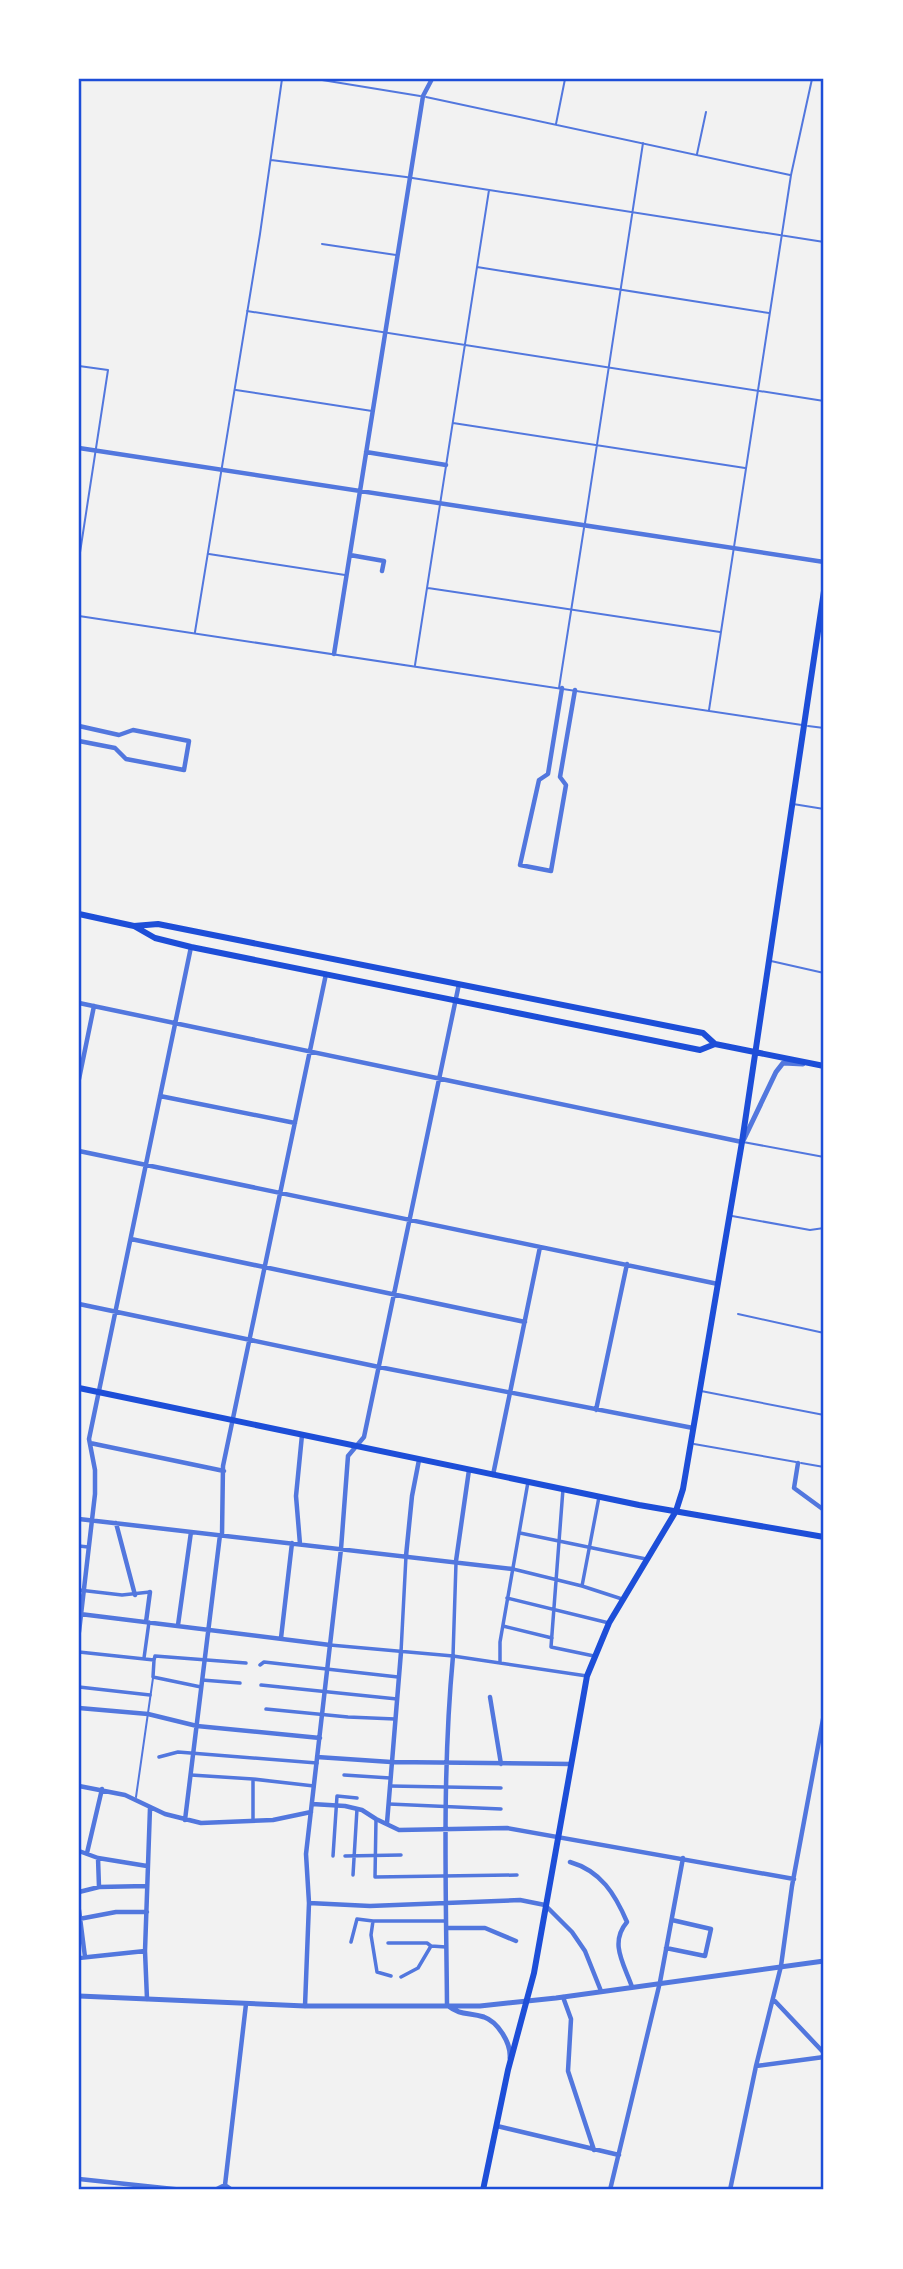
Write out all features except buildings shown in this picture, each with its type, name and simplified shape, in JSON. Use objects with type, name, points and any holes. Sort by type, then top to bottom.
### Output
[{"type":"main road","points":[[483,2190],[508,2070],[534,1973],[587,1676],[609,1623],[676,1511],[684,1489],[757,1050],[824,591]]},
{"type":"main road","points":[[79,914],[134,926],[158,924],[194,930],[703,1033],[715,1044]]},
{"type":"main road","points":[[134,926],[155,938],[191,947],[455,1001],[700,1050],[715,1044],[757,1050],[824,1066]]},
{"type":"main road","points":[[79,1388],[599,1497],[824,1537]]},
{"type":"street","points":[[334,654],[423,96],[432,79]]},
{"type":"street","points":[[79,448],[824,562]]},
{"type":"street","points":[[366,452],[446,465]]},
{"type":"street","points":[[350,555],[384,561],[383,571]]},
{"type":"street","points":[[561,688],[548,774],[539,780],[520,865],[551,871],[566,785],[560,777],[575,690]]},
{"type":"street","points":[[79,726],[119,735],[133,730],[189,741],[184,770],[126,759],[115,748],[79,741]]},
{"type":"street","points":[[79,1632],[81,1590],[95,1494],[95,1470],[90,1443],[96,1405],[191,947]]},
{"type":"street","points":[[185,1820],[221,1535],[224,1471],[326,974]]},
{"type":"street","points":[[306,2006],[309,1903],[306,1854],[341,1549],[348,1456],[364,1437],[459,984]]},
{"type":"street","points":[[79,1003],[742,1142],[783,1063],[816,1064]]},
{"type":"street","points":[[79,1079],[94,1006]]},
{"type":"street","points":[[160,1096],[295,1123]]},
{"type":"street","points":[[79,1151],[718,1284]]},
{"type":"street","points":[[131,1239],[525,1322]]},
{"type":"street","points":[[493,1475],[540,1247]]},
{"type":"street","points":[[596,1410],[627,1264]]},
{"type":"street","points":[[79,1304],[379,1367],[694,1428]]},
{"type":"street","points":[[300,1544],[297,1474],[302,1434]]},
{"type":"street","points":[[90,1443],[224,1471]]},
{"type":"street","points":[[387,1823],[406,1556],[412,1496],[419,1460]]},
{"type":"street","points":[[798,1463],[794,1488],[824,1510]]},
{"type":"street","points":[[447,2005],[445,1761],[453,1656],[456,1561],[469,1470]]},
{"type":"street","points":[[500,1664],[500,1642],[528,1482]]},
{"type":"street","points":[[563,1489],[557,1540],[551,1647],[594,1656]]},
{"type":"street","points":[[582,1586],[599,1497]]},
{"type":"street","points":[[79,1519],[513,1569],[622,1599]]},
{"type":"street","points":[[116,1523],[135,1595]]},
{"type":"street","points":[[178,1625],[191,1532]]},
{"type":"street","points":[[520,1533],[646,1559]]},
{"type":"street","points":[[281,1638],[292,1543]]},
{"type":"street","points":[[79,1546],[88,1547]]},
{"type":"street","points":[[79,1568],[86,1568]]},
{"type":"street","points":[[81,1590],[135,1595],[150,1592],[144,1659]]},
{"type":"street","points":[[508,1598],[609,1623]]},
{"type":"street","points":[[80,1614],[330,1645],[453,1656],[587,1676]]},
{"type":"street","points":[[503,1626],[552,1638]]},
{"type":"street","points":[[79,1651],[155,1660]]},
{"type":"street","points":[[201,1687],[153,1677],[155,1656],[246,1663]]},
{"type":"street","points":[[260,1665],[264,1662],[398,1678]]},
{"type":"street","points":[[202,1680],[240,1683]]},
{"type":"street","points":[[261,1685],[397,1699]]},
{"type":"street","points":[[79,1687],[150,1695]]},
{"type":"street","points":[[490,1697],[501,1764]]},
{"type":"street","points":[[79,1708],[148,1714],[198,1726],[320,1738]]},
{"type":"street","points":[[266,1709],[395,1719]]},
{"type":"street","points":[[730,2190],[756,2066],[781,1966],[824,1714]]},
{"type":"street","points":[[159,1757],[178,1752],[317,1760],[571,1764]]},
{"type":"street","points":[[191,1775],[314,1786]]},
{"type":"street","points":[[344,1775],[390,1778]]},
{"type":"street","points":[[253,1821],[254,1779]]},
{"type":"street","points":[[79,1786],[102,1789],[150,1808],[201,1823],[273,1820],[311,1812]]},
{"type":"street","points":[[390,1786],[501,1788]]},
{"type":"street","points":[[87,1853],[102,1789]]},
{"type":"street","points":[[333,1856],[337,1796],[358,1798]]},
{"type":"street","points":[[312,1804],[357,1809],[400,1830],[507,1828],[794,1879]]},
{"type":"street","points":[[389,1804],[501,1809]]},
{"type":"street","points":[[147,1998],[145,1951],[150,1808]]},
{"type":"street","points":[[353,1875],[357,1809]]},
{"type":"street","points":[[376,1819],[375,1877],[517,1875]]},
{"type":"street","points":[[79,1852],[147,1867]]},
{"type":"street","points":[[345,1856],[401,1855]]},
{"type":"street","points":[[98,1858],[99,1888]]},
{"type":"street","points":[[610,2190],[660,1982],[683,1858]]},
{"type":"street","points":[[570,1863],[584,1866],[615,1896],[626,1922],[620,1930],[617,1950],[632,1987]]},
{"type":"street","points":[[79,1892],[99,1888],[147,1886]]},
{"type":"street","points":[[309,1903],[370,1906],[520,1900],[545,1905],[572,1933],[584,1951],[601,1991]]},
{"type":"street","points":[[79,1910],[82,1957],[145,1951]]},
{"type":"street","points":[[79,1919],[116,1912],[147,1912]]},
{"type":"street","points":[[351,1942],[357,1919],[485,1928],[516,1941]]},
{"type":"street","points":[[666,1948],[705,1956],[711,1929],[671,1920]]},
{"type":"street","points":[[373,1921],[371,1935],[377,1972],[391,1976]]},
{"type":"street","points":[[388,1943],[427,1943],[431,1946],[446,1947]]},
{"type":"street","points":[[401,1977],[418,1968],[431,1946]]},
{"type":"street","points":[[79,1996],[306,2006],[480,2006],[824,1961]]},
{"type":"street","points":[[563,1997],[571,2019],[568,2071],[594,2150]]},
{"type":"street","points":[[773,1998],[824,2055]]},
{"type":"street","points":[[225,2185],[246,2004]]},
{"type":"street","points":[[447,2005],[458,2013],[488,2019],[503,2034],[510,2051],[508,2070]]},
{"type":"street","points":[[756,2066],[824,2055]]},
{"type":"street","points":[[497,2126],[619,2155]]},
{"type":"street","points":[[79,2179],[183,2190]]},
{"type":"street","points":[[215,2190],[225,2185]]},
{"type":"street","points":[[225,2185],[232,2190]]},
{"type":"lane","points":[[195,633],[282,79]]},
{"type":"lane","points":[[316,79],[423,96],[791,175]]},
{"type":"lane","points":[[556,125],[565,79]]},
{"type":"lane","points":[[709,711],[791,175],[812,79]]},
{"type":"lane","points":[[696,155],[706,112]]},
{"type":"lane","points":[[561,688],[643,143]]},
{"type":"lane","points":[[270,160],[410,178],[824,242]]},
{"type":"lane","points":[[414,666],[489,190]]},
{"type":"lane","points":[[322,244],[398,255]]},
{"type":"lane","points":[[477,267],[770,313]]},
{"type":"lane","points":[[247,311],[824,401]]},
{"type":"lane","points":[[79,366],[108,370],[80,533],[79,559]]},
{"type":"lane","points":[[234,390],[373,411]]},
{"type":"lane","points":[[452,423],[746,468]]},
{"type":"lane","points":[[208,554],[347,575]]},
{"type":"lane","points":[[427,588],[721,632]]},
{"type":"lane","points":[[79,616],[824,728]]},
{"type":"lane","points":[[792,804],[824,809]]},
{"type":"lane","points":[[770,961],[824,973]]},
{"type":"lane","points":[[742,1142],[824,1157]]},
{"type":"lane","points":[[730,1216],[810,1230],[824,1228]]},
{"type":"lane","points":[[738,1314],[824,1333]]},
{"type":"lane","points":[[700,1391],[824,1415]]},
{"type":"lane","points":[[691,1444],[824,1467]]},
{"type":"lane","points":[[135,1800],[153,1677]]}]
